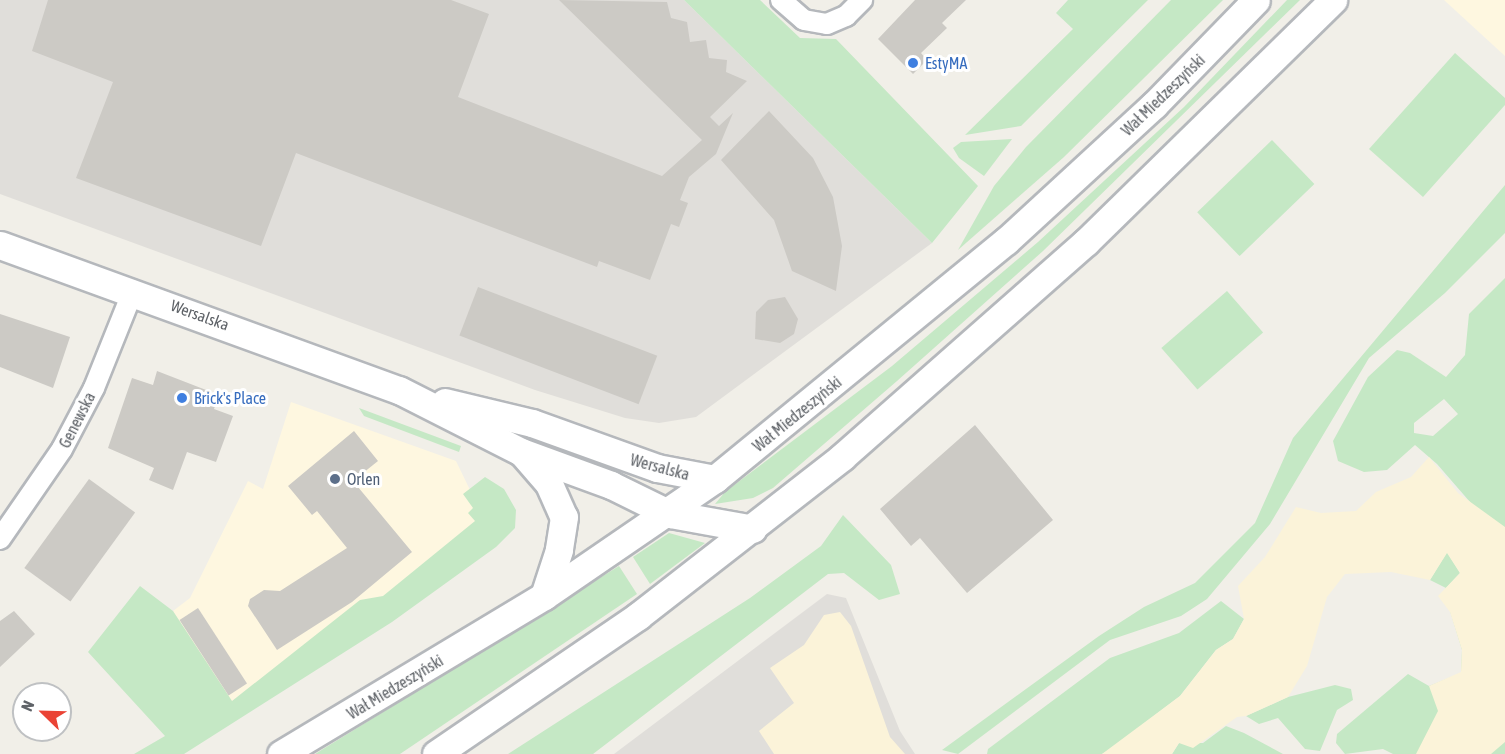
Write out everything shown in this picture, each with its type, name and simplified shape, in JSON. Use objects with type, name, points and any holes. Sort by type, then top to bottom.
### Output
[{"type":"main road","name":"Wał Miedzeszyński","points":[[281,754],[544,596],[670,513],[715,480],[1006,241],[1154,105],[1256,0]]},
{"type":"main road","points":[[436,754],[574,663],[753,530],[946,368],[1086,242],[1333,0]]},
{"type":"main road","name":"Wersalska","points":[[0,245],[133,291],[399,390],[532,423],[632,461],[715,480]]},
{"type":"main road","name":"Wersalska","points":[[399,390],[521,452],[610,485],[670,513],[753,530]]},
{"type":"main road","name":"Wersalska","points":[[521,452],[549,484],[564,517],[560,550],[544,596]]},
{"type":"street","points":[[781,0],[804,20],[815,24],[827,24],[846,16],[862,0]]},
{"type":"street","name":"Genewska","points":[[0,538],[62,449],[94,388],[133,291]]},
{"type":"shaded area","points":[[0,0],[684,0],[932,243],[696,417],[659,423],[625,418],[535,390],[0,194]]},
{"type":"shaded area","points":[[1444,0],[1505,0],[1505,56]]},
{"type":"shaded area","points":[[291,402],[456,461],[484,519],[362,618],[231,702],[173,611],[190,598],[248,481],[263,489]]},
{"type":"shaded area","points":[[827,594],[846,598],[900,731],[915,754],[614,754]]},
{"type":"green space","points":[[684,0],[760,0],[800,38],[836,39],[978,186],[932,243]]},
{"type":"green space","points":[[1068,0],[1148,0],[1021,126],[965,135],[1073,29],[1056,13]]},
{"type":"green space","points":[[1171,0],[1223,0],[1064,157],[958,250],[994,186],[1026,147]]},
{"type":"green space","points":[[1287,0],[1300,0],[1043,251],[897,381],[773,488],[753,498],[715,504],[725,492],[892,366],[1038,242],[1184,107]]},
{"type":"green space","points":[[1455,53],[1505,98],[1505,105],[1423,197],[1369,149]]},
{"type":"green space","points":[[1012,139],[984,176],[959,158],[953,148],[961,142]]},
{"type":"green space","points":[[1272,140],[1314,184],[1240,256],[1197,212]]},
{"type":"green space","points":[[1505,185],[1505,233],[1445,293],[1369,358],[1270,524],[1207,599],[1181,616],[1110,640],[958,754],[942,750],[1099,636],[1144,607],[1195,583],[1255,523],[1293,438]]},
{"type":"green space","points":[[1505,278],[1505,754],[1393,754],[1383,749],[1345,754],[1336,743],[1337,734],[1408,674],[1429,686],[1461,673],[1462,650],[1450,611],[1474,576],[1470,502],[1437,464],[1415,445],[1387,470],[1364,472],[1338,461],[1333,441],[1368,377],[1397,350],[1410,353],[1446,377],[1465,355],[1469,314]],"holes":[[[1444,399],[1458,414],[1433,436],[1414,433],[1414,423]]]},
{"type":"green space","points":[[1227,291],[1263,333],[1197,390],[1161,348]]},
{"type":"green space","points":[[359,408],[461,446],[459,452],[364,416]]},
{"type":"green space","points":[[485,477],[504,489],[516,510],[515,528],[496,547],[392,622],[184,754],[134,754],[165,736],[88,652],[140,586],[173,611],[232,701],[360,600],[383,596],[475,521],[468,513],[473,508],[463,494]]},
{"type":"green space","points":[[843,515],[891,565],[900,594],[879,600],[844,573],[828,574],[593,754],[508,754],[750,598],[821,546]]},
{"type":"green space","points":[[669,533],[705,543],[650,584],[633,557]]},
{"type":"green space","points":[[1447,552],[1460,573],[1446,588],[1430,580]]},
{"type":"green space","points":[[619,566],[637,594],[400,754],[315,754]]},
{"type":"green space","points":[[1221,601],[1244,619],[1233,639],[1216,650],[1180,696],[1112,748],[1102,754],[987,754],[988,749],[1110,658],[1179,633]]},
{"type":"green space","points":[[1335,685],[1351,689],[1353,700],[1337,710],[1320,751],[1305,749],[1278,718],[1259,724],[1246,716],[1288,697]]},
{"type":"green space","points":[[1226,726],[1283,754],[1172,754],[1179,743],[1203,743]]},
{"type":"sand","points":[[1429,457],[1458,493],[1505,527],[1505,742],[1491,754],[1416,754],[1438,711],[1429,686],[1461,672],[1462,650],[1450,612],[1438,596],[1460,573],[1447,553],[1430,580],[1391,572],[1345,574],[1327,597],[1307,666],[1288,697],[1246,716],[1237,717],[1193,748],[1179,743],[1172,754],[1102,754],[1180,696],[1216,650],[1233,639],[1244,619],[1238,586],[1265,557],[1296,507],[1321,513],[1356,511],[1376,492],[1411,477]]},
{"type":"sand","points":[[840,612],[851,626],[890,737],[905,754],[774,754],[759,731],[794,703],[770,668],[804,645],[824,615]]},
{"type":"building","points":[[48,0],[451,0],[489,14],[458,97],[662,176],[702,140],[559,0],[667,2],[671,18],[687,22],[690,42],[706,40],[709,58],[727,60],[726,72],[747,81],[710,117],[719,126],[733,113],[716,154],[689,177],[680,200],[688,203],[679,227],[671,224],[650,280],[599,261],[597,267],[296,153],[261,246],[76,178],[113,82],[32,51]]},
{"type":"building","points":[[915,0],[966,0],[942,23],[947,28],[921,53],[927,60],[913,74],[878,39]]},
{"type":"building","points":[[769,111],[813,158],[833,197],[842,246],[836,291],[792,271],[774,220],[721,160]]},
{"type":"building","points":[[478,287],[657,356],[639,404],[459,336]]},
{"type":"building","points":[[785,297],[798,319],[794,334],[780,343],[755,339],[756,312],[768,300]]},
{"type":"building","points":[[0,314],[70,337],[53,388],[0,367]]},
{"type":"building","points":[[157,371],[219,395],[214,409],[233,416],[216,462],[187,452],[173,490],[149,480],[154,468],[108,448],[132,378],[153,385]]},
{"type":"building","points":[[975,425],[1053,520],[967,593],[920,538],[911,546],[880,509]]},
{"type":"building","points":[[354,431],[378,461],[353,481],[412,552],[352,602],[277,650],[248,606],[250,599],[264,590],[280,591],[347,548],[317,511],[312,515],[288,486]]},
{"type":"building","points":[[89,479],[135,513],[70,601],[24,568]]},
{"type":"building","points":[[198,608],[247,683],[229,695],[180,620]]},
{"type":"building","points":[[14,611],[35,634],[0,667],[0,621]]},
{"type":"place","name":"EstyMA","points":[[913,63]]},
{"type":"place","name":"Brick's Place","points":[[182,398]]},
{"type":"place","name":"Orlen","points":[[335,479]]}]
